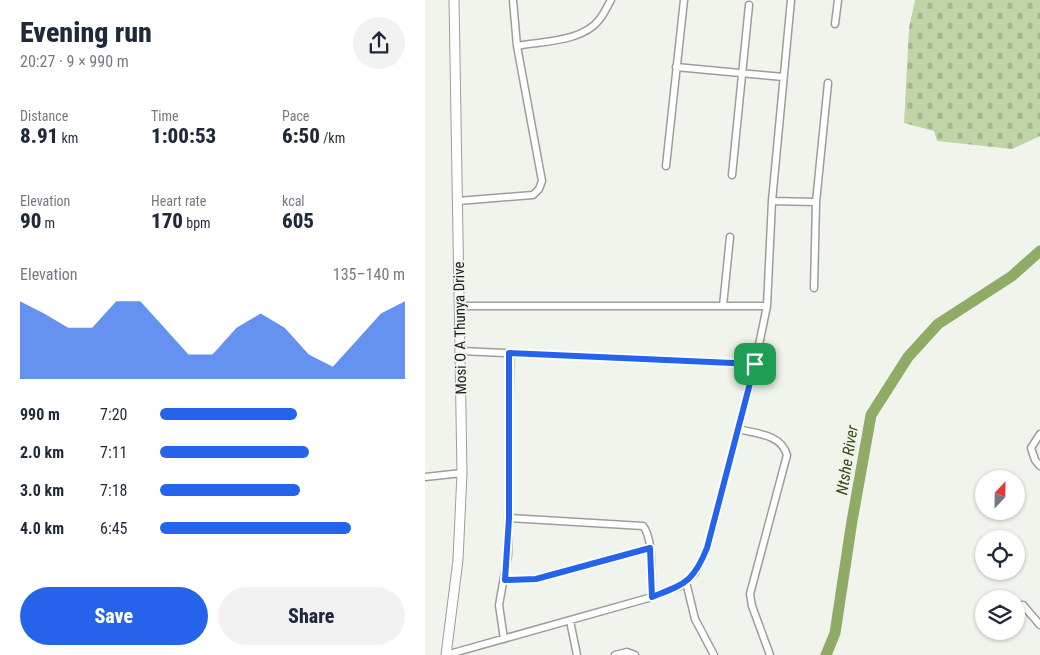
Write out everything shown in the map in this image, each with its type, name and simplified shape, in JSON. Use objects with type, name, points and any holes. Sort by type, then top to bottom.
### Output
[{"type":"street","name":"Mosi O A Thunya Drive","points":[[446,655],[458,560],[462,472],[461,306],[454,0]]},
{"type":"street","points":[[458,202],[533,195],[539,189],[542,181],[542,170],[517,46],[513,0]]},
{"type":"street","points":[[517,46],[576,35],[588,30],[598,21],[611,0]]},
{"type":"street","points":[[666,166],[684,0]]},
{"type":"street","points":[[446,655],[652,597],[687,582],[695,574],[707,548],[755,364],[767,306],[772,201],[791,0]]},
{"type":"street","points":[[835,24],[838,0]]},
{"type":"street","points":[[732,175],[749,5]]},
{"type":"street","points":[[676,67],[783,77]]},
{"type":"street","points":[[815,288],[816,202],[828,83]]},
{"type":"street","points":[[772,201],[816,202]]},
{"type":"street","points":[[723,306],[730,237]]},
{"type":"street","points":[[461,306],[767,306]]},
{"type":"street","points":[[461,351],[755,364]]},
{"type":"street","points":[[504,639],[499,605],[505,580],[509,518],[509,353]]},
{"type":"street","points":[[738,429],[778,439],[784,446],[787,455],[750,594],[752,606],[770,655]]},
{"type":"street","points":[[1040,434],[1031,448],[1035,460],[1040,466]]},
{"type":"street","points":[[425,477],[462,472]]},
{"type":"street","points":[[509,518],[641,525],[647,530],[650,548],[652,597]]},
{"type":"street","points":[[505,580],[536,579],[650,548]]},
{"type":"street","points":[[687,582],[695,619],[714,655]]},
{"type":"street","points":[[1025,607],[1040,625]]},
{"type":"street","points":[[570,621],[577,655]]},
{"type":"street","points":[[615,655],[627,652],[635,655]]},
{"type":"green space","points":[[915,0],[1040,0],[1040,136],[1012,149],[937,141],[934,131],[904,123],[909,28]]},
{"type":"waterway","name":"Ntshe River","points":[[826,655],[835,633],[871,415],[908,357],[938,324],[1012,276],[1040,251]]},
{"type":"route","points":[[509,353],[755,364],[707,548],[695,574],[687,582],[652,597],[650,548],[536,579],[525,581],[505,580],[509,518],[509,353]]}]
